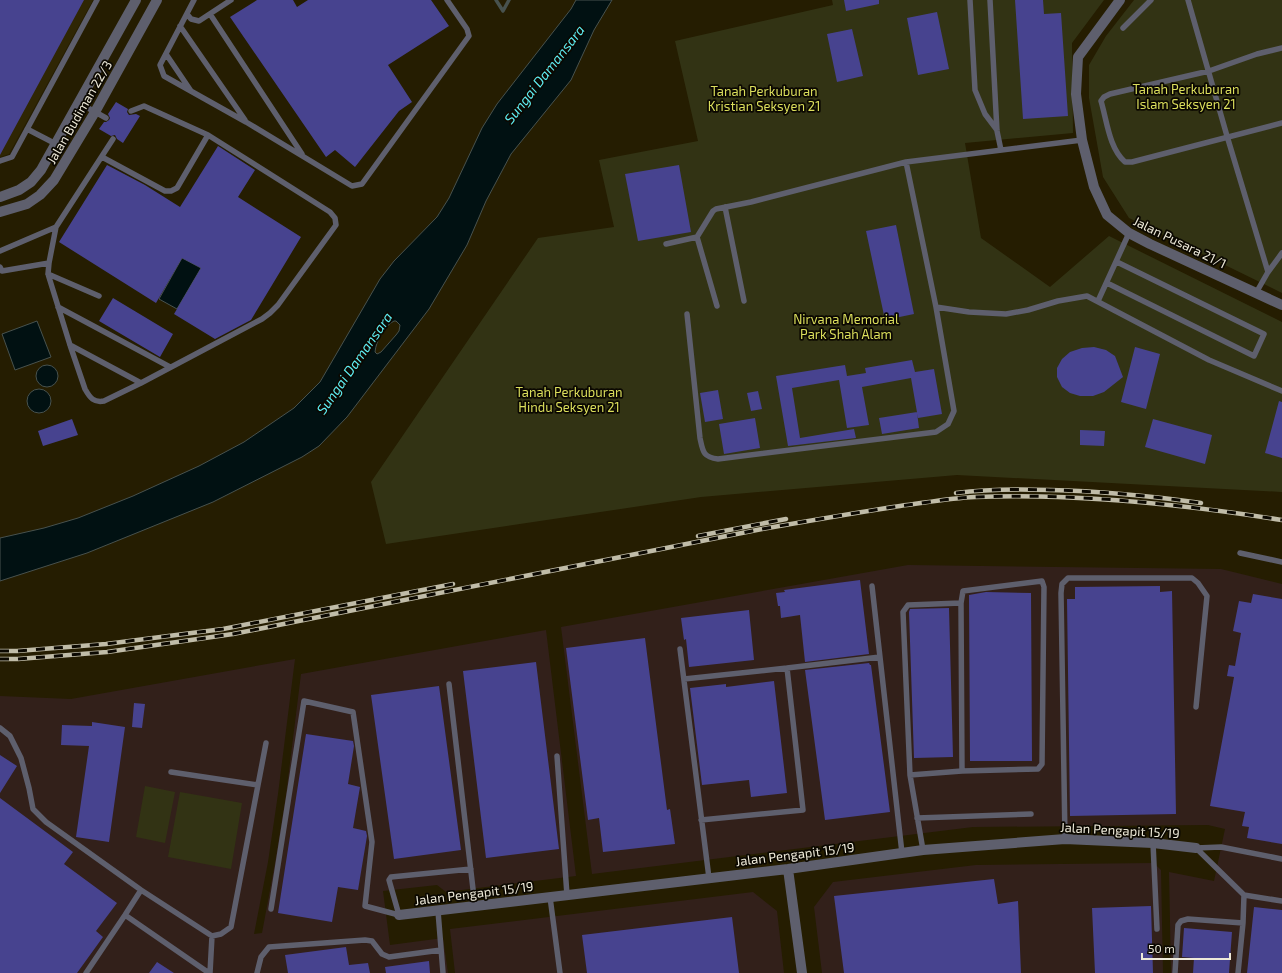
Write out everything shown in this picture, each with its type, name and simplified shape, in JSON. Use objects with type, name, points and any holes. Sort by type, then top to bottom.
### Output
[{"type":"street","name":"Jalan Budiman 22/3","points":[[0,197],[19,190],[31,182],[41,170],[136,0]]},
{"type":"street","name":"Jalan Budiman 22/3","points":[[0,212],[27,204],[40,195],[54,180],[95,112],[157,0]]},
{"type":"street","name":"Jalan Pusara 21/1","points":[[1120,0],[1078,57],[1076,94],[1082,140],[1094,187],[1107,215],[1129,233],[1282,305]]},
{"type":"street","name":"Jalan Pengapit 15/19","points":[[399,915],[788,869],[923,850],[1065,839],[1152,843],[1196,848]]},
{"type":"street","points":[[788,869],[802,973]]},
{"type":"lane","points":[[0,161],[12,157],[97,0]]},
{"type":"lane","points":[[194,0],[160,65],[164,76],[246,122],[352,186],[362,184],[469,36],[467,29],[447,0]]},
{"type":"lane","points":[[187,14],[191,19],[199,22],[231,0]]},
{"type":"lane","points":[[970,0],[975,90],[984,114],[998,131]]},
{"type":"lane","points":[[990,0],[998,131],[1001,150]]},
{"type":"lane","points":[[1123,28],[1151,0]]},
{"type":"lane","points":[[1188,0],[1268,272]]},
{"type":"lane","points":[[210,14],[304,156]]},
{"type":"lane","points":[[180,26],[246,122]]},
{"type":"lane","points":[[1282,48],[1257,54],[1209,71],[1110,94],[1104,97],[1101,101],[1118,156],[1125,162],[1132,162],[1282,122]]},
{"type":"lane","points":[[166,54],[192,93]]},
{"type":"lane","points":[[79,103],[106,118]]},
{"type":"lane","points":[[113,139],[56,227],[48,274],[70,345],[86,389],[89,396],[93,400],[99,402],[141,383],[262,319],[278,305],[336,225],[335,218],[330,212],[208,135],[144,106],[131,111]]},
{"type":"lane","points":[[27,129],[56,144]]},
{"type":"lane","points":[[102,156],[165,191],[171,191],[177,188],[208,135]]},
{"type":"lane","points":[[666,244],[697,237],[713,211],[725,207],[751,202],[906,162],[1082,140]]},
{"type":"lane","points":[[687,314],[700,438],[703,452],[708,458],[718,459],[936,432],[948,424],[954,411],[936,307],[906,162]]},
{"type":"lane","points":[[725,207],[744,301]]},
{"type":"lane","points":[[0,250],[56,227]]},
{"type":"lane","points":[[1098,301],[1129,233]]},
{"type":"lane","points":[[697,237],[717,306]]},
{"type":"lane","points":[[1256,293],[1268,272],[1282,254]]},
{"type":"lane","points":[[1107,283],[1254,356],[1264,334],[1117,262]]},
{"type":"lane","points":[[0,267],[2,271],[49,263]]},
{"type":"lane","points":[[48,274],[99,296]]},
{"type":"lane","points":[[936,307],[969,312],[1006,314],[1028,310],[1058,301],[1087,296],[1208,360],[1282,391]]},
{"type":"lane","points":[[58,307],[170,367]]},
{"type":"lane","points":[[70,345],[141,383]]},
{"type":"lane","points":[[1240,553],[1282,562]]},
{"type":"lane","points":[[1065,839],[1062,584],[1068,578],[1192,578],[1198,582],[1207,596],[1196,707]]},
{"type":"lane","points":[[910,775],[962,771],[1038,769],[1042,764],[1044,587],[1042,581],[963,591],[961,603],[962,771]]},
{"type":"lane","points":[[872,586],[902,853]]},
{"type":"lane","points":[[923,850],[910,775],[904,612],[908,605],[961,603]]},
{"type":"lane","points":[[680,649],[709,878]]},
{"type":"lane","points":[[684,679],[880,657]]},
{"type":"lane","points":[[702,820],[803,810],[787,668]]},
{"type":"lane","points":[[449,684],[475,906]]},
{"type":"lane","points":[[271,909],[304,701],[353,712],[372,842],[365,906],[399,915]]},
{"type":"lane","points":[[0,728],[10,736],[21,758],[33,809],[46,822],[141,890],[212,936],[221,934],[231,927],[266,743]]},
{"type":"lane","points":[[557,756],[567,895]]},
{"type":"lane","points":[[171,772],[258,785]]},
{"type":"lane","points":[[917,818],[1031,814]]},
{"type":"lane","points":[[1152,843],[1157,929]]},
{"type":"lane","points":[[1196,848],[1221,847],[1282,859]]},
{"type":"lane","points":[[1196,848],[1244,895],[1282,901]]},
{"type":"lane","points":[[399,915],[389,880],[391,877],[471,869]]},
{"type":"lane","points":[[86,973],[141,890]]},
{"type":"lane","points":[[1238,973],[1244,895]]},
{"type":"lane","points":[[550,897],[560,973]]},
{"type":"lane","points":[[438,911],[443,973]]},
{"type":"lane","points":[[125,915],[210,973]]},
{"type":"lane","points":[[1175,973],[1178,925],[1182,920],[1188,919],[1243,923]]},
{"type":"lane","points":[[210,973],[212,936]]},
{"type":"lane","points":[[257,973],[261,957],[269,946],[365,940],[372,941],[382,954],[388,957],[441,950]]},
{"type":"shaded area","points":[[0,0],[93,0],[9,154],[0,157]]},
{"type":"shaded area","points":[[908,565],[1221,569],[1282,584],[1282,973],[1171,973],[1169,872],[1214,881],[1225,829],[1208,825],[973,827],[592,874],[561,627]]},
{"type":"shaded area","points":[[546,630],[576,876],[446,892],[437,885],[383,891],[390,945],[443,938],[448,973],[0,973],[0,696],[71,699],[295,659],[268,862],[254,934],[262,933],[275,863],[286,795],[301,674]]},
{"type":"shaded area","points":[[1154,863],[1161,870],[1163,973],[822,973],[814,907],[833,882],[976,865]]},
{"type":"shaded area","points":[[753,892],[777,911],[784,973],[455,973],[450,929]]},
{"type":"green space","name":"Nirvana Memorial Park Shah Alam","points":[[832,0],[1104,0],[1072,43],[1073,133],[965,143],[981,238],[1050,287],[1109,236],[1282,322],[1282,492],[957,475],[701,497],[386,544],[371,482],[538,238],[614,227],[599,160],[698,141],[675,41],[833,5]]},
{"type":"green space","name":"Tanah Perkuburan Islam Seksyen 21","points":[[1134,0],[1282,0],[1282,293],[1129,218],[1103,177],[1089,98],[1089,65],[1106,36]]},
{"type":"green space","points":[[145,786],[175,792],[165,843],[136,837]]},
{"type":"green space","points":[[180,792],[242,803],[231,869],[168,857]]},
{"type":"water","name":"Sungai Damansara","points":[[576,0],[612,0],[594,30],[571,80],[511,154],[486,201],[467,245],[429,309],[347,417],[319,446],[302,457],[213,502],[87,553],[0,581],[0,538],[44,528],[78,518],[133,496],[199,466],[244,442],[294,408],[320,382],[380,279],[394,261],[437,217],[449,198],[482,128],[497,104],[571,9]],"holes":[[[396,321],[400,325],[399,331],[381,352],[377,354],[375,352],[381,334],[390,323]]]},
{"type":"water","points":[[182,258],[201,268],[177,309],[159,299]]},
{"type":"water","points":[[37,321],[51,357],[15,370],[2,334]]},
{"type":"water","points":[[43,365],[51,365],[58,372],[58,380],[51,387],[43,387],[36,380],[36,372]]},
{"type":"water","points":[[39,389],[47,393],[51,401],[47,409],[39,413],[31,409],[27,401],[31,393]]},
{"type":"building","points":[[0,0],[84,0],[0,155]]},
{"type":"building","points":[[257,0],[293,0],[297,7],[308,0],[431,0],[449,26],[388,65],[412,102],[399,111],[355,167],[335,150],[326,157],[230,17]]},
{"type":"building","points":[[844,0],[879,0],[879,4],[846,11]]},
{"type":"building","points":[[1015,0],[1043,0],[1044,14],[1061,13],[1068,116],[1023,119]]},
{"type":"building","points":[[937,12],[949,69],[918,75],[907,18]]},
{"type":"building","points":[[852,29],[863,76],[837,82],[827,34]]},
{"type":"building","points":[[116,102],[128,109],[127,112],[129,115],[136,114],[140,116],[123,143],[117,139],[115,135],[111,136],[99,129],[104,122],[109,120],[110,118],[108,114]]},
{"type":"building","points":[[218,146],[255,170],[238,197],[301,237],[251,320],[215,339],[174,314],[201,268],[182,258],[156,303],[59,242],[107,165],[145,185],[180,207]]},
{"type":"building","points":[[679,165],[691,232],[638,241],[625,174]]},
{"type":"building","points":[[896,225],[914,314],[885,320],[866,231]]},
{"type":"building","points":[[113,298],[173,334],[160,357],[99,321]]},
{"type":"building","points":[[1094,347],[1106,350],[1115,356],[1123,377],[1104,392],[1093,396],[1080,396],[1070,393],[1062,387],[1057,377],[1057,368],[1062,359],[1070,352],[1082,348]]},
{"type":"building","points":[[1135,347],[1160,354],[1146,409],[1121,402]]},
{"type":"building","points":[[912,360],[915,372],[934,369],[942,414],[918,418],[911,378],[862,387],[869,425],[847,428],[839,380],[792,388],[800,438],[854,429],[856,438],[788,446],[776,376],[845,365],[847,376],[866,373],[865,368]]},
{"type":"building","points":[[718,390],[723,419],[705,422],[700,393]]},
{"type":"building","points":[[758,391],[762,409],[751,411],[747,393]]},
{"type":"building","points":[[1279,401],[1282,402],[1282,458],[1265,453]]},
{"type":"building","points":[[917,412],[919,428],[882,434],[879,418]]},
{"type":"building","points":[[755,418],[760,448],[724,454],[719,424]]},
{"type":"building","points":[[72,419],[78,435],[43,446],[38,431]]},
{"type":"building","points":[[1153,419],[1212,435],[1205,464],[1145,447]]},
{"type":"building","points":[[1080,430],[1105,431],[1104,446],[1080,445]]},
{"type":"building","points":[[860,580],[869,654],[805,662],[800,615],[781,618],[780,606],[778,606],[776,593],[785,592],[784,590]]},
{"type":"building","points":[[1160,586],[1160,592],[1172,591],[1176,814],[1070,816],[1067,599],[1075,599],[1075,587]]},
{"type":"building","points":[[986,592],[1031,593],[1032,761],[970,761],[969,595]]},
{"type":"building","points":[[1253,594],[1282,599],[1282,844],[1247,838],[1249,827],[1242,826],[1245,812],[1210,806],[1234,677],[1227,676],[1229,665],[1235,666],[1241,633],[1233,631],[1239,601],[1251,603]]},
{"type":"building","points":[[949,608],[953,757],[914,758],[909,612],[910,609]]},
{"type":"building","points":[[749,610],[754,660],[689,667],[686,639],[684,640],[681,618]]},
{"type":"building","points":[[645,638],[667,810],[670,809],[675,844],[603,852],[599,818],[588,820],[566,648]]},
{"type":"building","points":[[536,662],[559,849],[486,858],[463,671]]},
{"type":"building","points":[[869,663],[871,665],[890,812],[825,820],[805,670]]},
{"type":"building","points":[[774,681],[787,793],[751,797],[749,780],[702,785],[690,688],[726,684],[726,687]]},
{"type":"building","points":[[439,686],[461,850],[394,859],[371,695]]},
{"type":"building","points":[[134,703],[145,704],[142,728],[132,727]]},
{"type":"building","points":[[92,722],[125,727],[109,842],[76,837],[89,746],[61,745],[62,725],[92,726]]},
{"type":"building","points":[[306,734],[353,741],[354,746],[348,784],[360,787],[353,828],[366,831],[367,836],[358,890],[338,887],[332,922],[278,913]]},
{"type":"building","points":[[0,755],[17,766],[0,793]]},
{"type":"building","points":[[0,798],[73,852],[64,864],[117,903],[96,931],[103,937],[77,973],[0,973]]},
{"type":"building","points":[[994,879],[998,904],[1018,901],[1021,973],[844,973],[834,896]]},
{"type":"building","points":[[1151,906],[1153,973],[1095,973],[1092,908]]},
{"type":"building","points":[[1254,907],[1282,910],[1282,973],[1247,973]]},
{"type":"building","points":[[732,917],[739,973],[587,973],[582,935]]},
{"type":"building","points":[[1184,928],[1232,932],[1229,973],[1193,973],[1194,958],[1182,957]]},
{"type":"building","points":[[346,947],[349,965],[368,963],[370,973],[288,973],[285,955]]},
{"type":"building","points":[[429,961],[430,973],[386,973],[385,967]]},
{"type":"building","points":[[157,962],[174,973],[149,973]]},
{"type":"waterway","points":[[496,0],[503,11],[509,0]]},
{"type":"railway","points":[[956,493],[1027,489],[1088,491],[1201,503]]},
{"type":"railway","points":[[0,659],[107,652],[233,634],[762,529],[956,498],[1013,496],[1090,498],[1206,509],[1282,520]]},
{"type":"railway","points":[[698,536],[786,519]]},
{"type":"railway","points":[[0,651],[106,644],[223,629],[453,584]]},
{"type":"park label","name":"Tanah Perkuburan Kristian Seksyen 21","points":[[764,98]]},
{"type":"park label","name":"Tanah Perkuburan Hindu Seksyen 21","points":[[569,400]]}]
